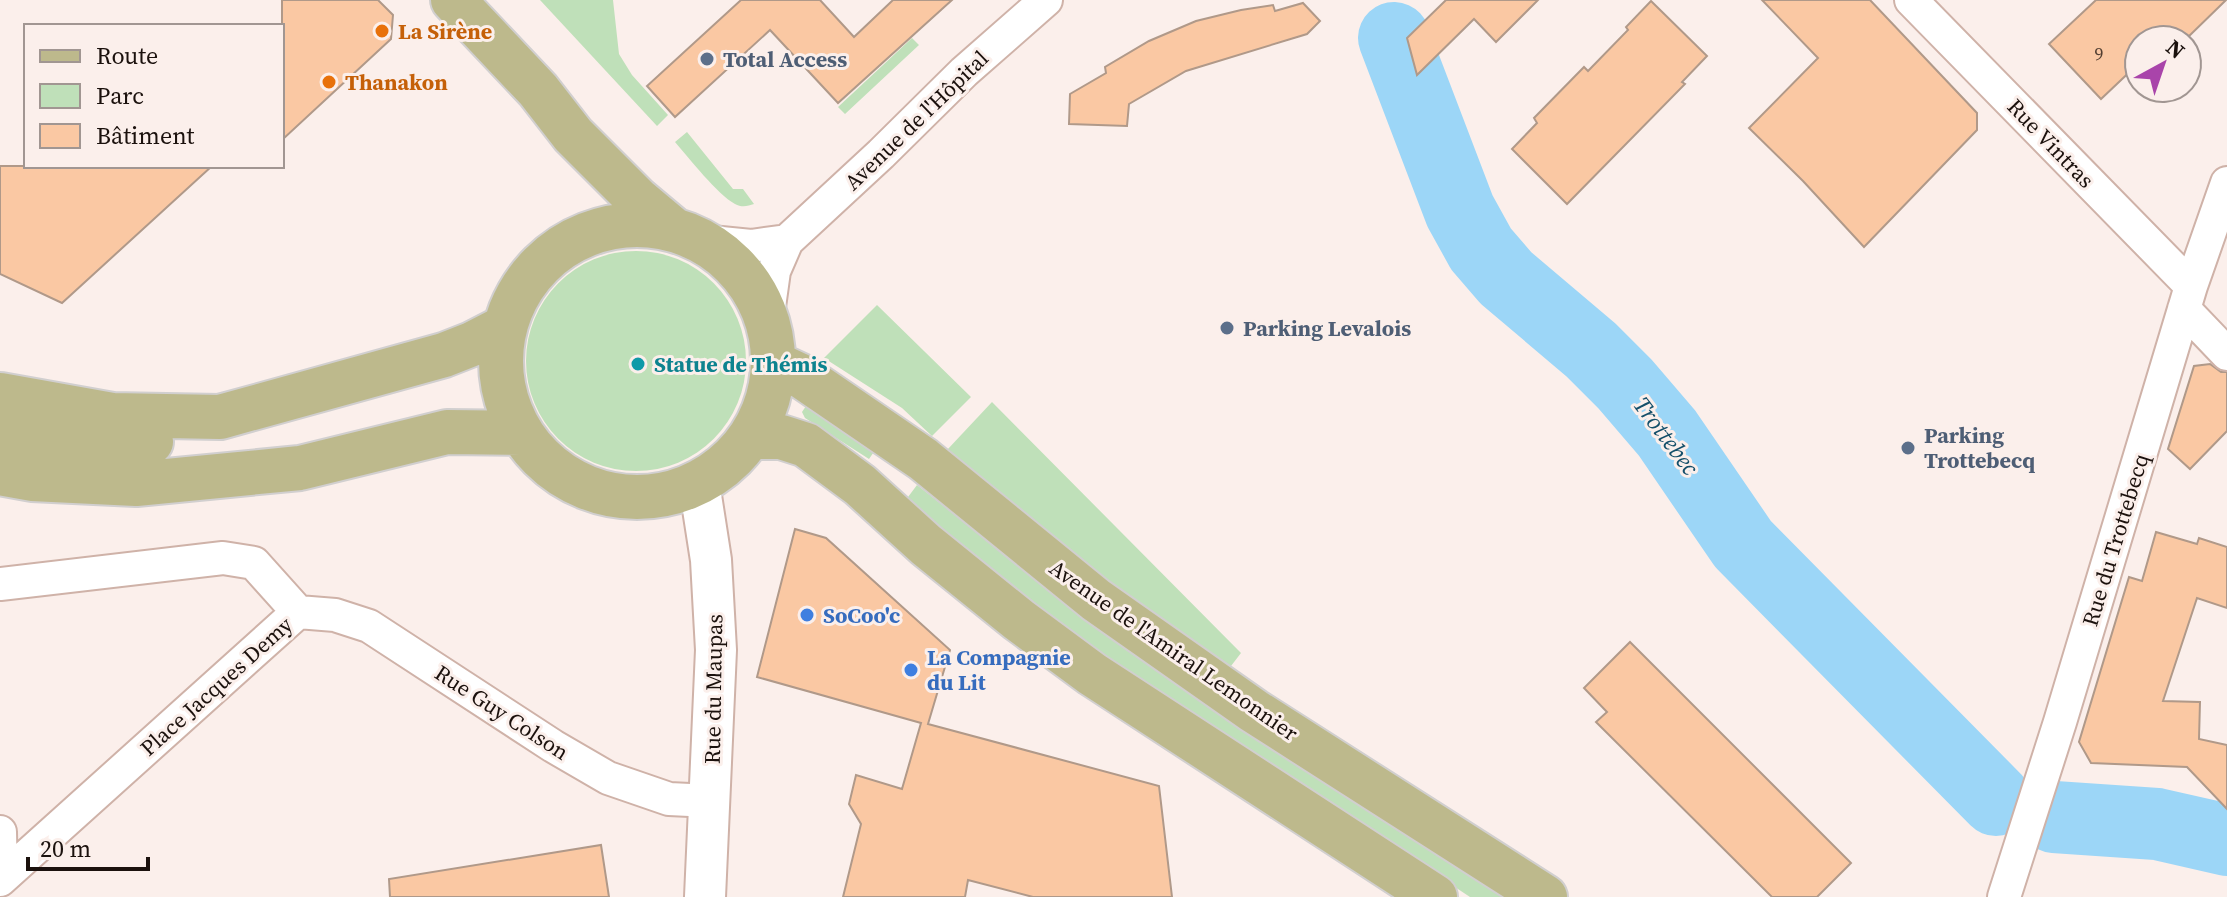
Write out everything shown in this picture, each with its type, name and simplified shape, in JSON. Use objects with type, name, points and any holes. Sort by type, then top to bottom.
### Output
[{"type":"main road","points":[[460,2],[538,90],[573,135],[637,199],[687,236],[725,257],[758,299],[770,342],[767,402],[750,437],[728,463],[699,483],[661,495],[621,497],[582,486],[548,464],[521,433],[506,400],[500,364],[505,327],[514,302],[546,260],[567,244],[591,233],[632,225],[654,226],[687,236]]},
{"type":"main road","points":[[573,135],[585,167],[592,203],[591,233]]},
{"type":"main road","points":[[0,431],[37,439],[149,443],[182,435],[220,417],[444,355],[505,327]]},
{"type":"main road","name":"Avenue de l'Amiral Lemonnier","points":[[770,342],[803,377],[923,459],[1096,600],[1244,705],[1545,897]]},
{"type":"main road","points":[[0,395],[112,415],[220,417]]},
{"type":"main road","points":[[0,473],[32,479],[136,484],[300,468],[447,432],[521,433]]},
{"type":"main road","points":[[750,437],[781,437],[806,445],[860,485],[926,545],[1019,620],[1092,674],[1435,897]]},
{"type":"street","name":"Avenue de l'Hôpital","points":[[770,342],[774,271],[787,241],[964,72],[1046,0]]},
{"type":"street","name":"Rue Vintras","points":[[1911,0],[2187,298],[2227,354]]},
{"type":"street","name":"Rue du Trottebecq","points":[[2004,897],[2060,722],[2187,298],[2227,183]]},
{"type":"street","points":[[687,236],[751,246],[787,241]]},
{"type":"street","name":"Rue du Maupas","points":[[699,483],[711,560],[716,650],[705,897]]},
{"type":"street","name":"Place Jacques Demy","points":[[0,584],[223,558],[254,563],[298,612],[1,880]]},
{"type":"street","name":"Rue Guy Colson","points":[[298,612],[335,615],[369,626],[553,746],[608,778],[669,799],[711,801]]},
{"type":"street","name":"Place Jacques Demy","points":[[0,832],[1,880]]},
{"type":"green space","points":[[540,0],[613,0],[619,54],[632,75],[668,115],[657,126]]},
{"type":"green space","points":[[912,38],[919,45],[845,114],[838,107]]},
{"type":"green space","points":[[687,132],[733,189],[743,189],[754,204],[738,205],[712,184],[675,142]]},
{"type":"green space","points":[[636,251],[678,260],[697,270],[713,284],[727,300],[737,319],[746,361],[737,403],[727,422],[713,438],[697,452],[678,462],[636,471],[594,462],[575,452],[559,438],[545,422],[535,403],[526,361],[535,319],[545,300],[559,284],[575,270],[594,260]]},
{"type":"green space","points":[[877,305],[971,397],[932,436],[902,408],[824,358]]},
{"type":"green space","points":[[811,402],[878,446],[869,459],[805,418],[802,412]]},
{"type":"green space","points":[[992,402],[1241,653],[1231,666],[1140,606],[1012,509],[947,450]]},
{"type":"green space","points":[[917,485],[1072,607],[1506,897],[1470,897],[1093,647],[1016,590],[943,530],[908,497]]},
{"type":"building","points":[[282,0],[378,0],[393,15],[391,39],[284,138],[284,24]]},
{"type":"building","points":[[741,0],[820,0],[854,37],[893,0],[952,0],[838,103],[770,30],[675,117],[647,86]]},
{"type":"building","points":[[1446,0],[1538,0],[1496,42],[1474,19],[1417,75],[1407,38]]},
{"type":"building","points":[[1762,0],[1870,0],[1977,113],[1977,130],[1864,247],[1749,128],[1818,58]]},
{"type":"building","points":[[2096,0],[2226,0],[2201,24],[2123,24],[2123,78],[2101,99],[2049,44]]},
{"type":"building","points":[[1651,1],[1707,56],[1682,82],[1685,84],[1567,204],[1512,149],[1537,123],[1534,118],[1584,67],[1588,71]]},
{"type":"building","points":[[1303,3],[1320,21],[1307,34],[1186,71],[1129,104],[1127,126],[1069,124],[1070,94],[1106,73],[1105,67],[1149,41],[1196,21],[1241,10],[1273,5],[1275,11]]},
{"type":"building","points":[[0,166],[210,168],[62,303],[0,274]]},
{"type":"building","points":[[2210,364],[2221,372],[2227,372],[2227,431],[2190,469],[2168,449],[2194,366]]},
{"type":"building","points":[[795,529],[826,538],[950,650],[928,724],[1159,786],[1172,897],[1033,897],[968,880],[965,897],[843,897],[861,824],[849,804],[856,775],[902,789],[921,723],[757,677]]},
{"type":"building","points":[[2156,532],[2197,544],[2199,538],[2227,547],[2227,608],[2197,598],[2163,701],[2200,702],[2199,739],[2227,745],[2227,809],[2187,767],[2091,763],[2079,742],[2129,577],[2142,581]]},
{"type":"building","points":[[1630,642],[1851,863],[1817,897],[1772,897],[1596,722],[1607,712],[1584,688]]},
{"type":"building","points":[[601,845],[609,897],[390,897],[389,879]]},
{"type":"waterway","name":"Trottebec","points":[[1394,38],[1460,211],[1481,249],[1506,278],[1591,350],[1625,384],[1667,433],[1743,544],[1996,800]]},
{"type":"waterway","name":"Trottebec","points":[[2054,817],[2157,824],[2227,840]]},
{"type":"place","name":"La Sirène","points":[[382,31]]},
{"type":"place","name":"Total Access","points":[[707,59]]},
{"type":"place","name":"Thanakon","points":[[329,82]]},
{"type":"place","name":"Parking Levalois","points":[[1227,328]]},
{"type":"place","name":"Statue de Thémis","points":[[638,364]]},
{"type":"place","name":"Parking Trottebecq","points":[[1908,448]]},
{"type":"place","name":"SoCoo'c","points":[[807,615]]},
{"type":"place","name":"La Compagnie du Lit","points":[[911,670]]}]
